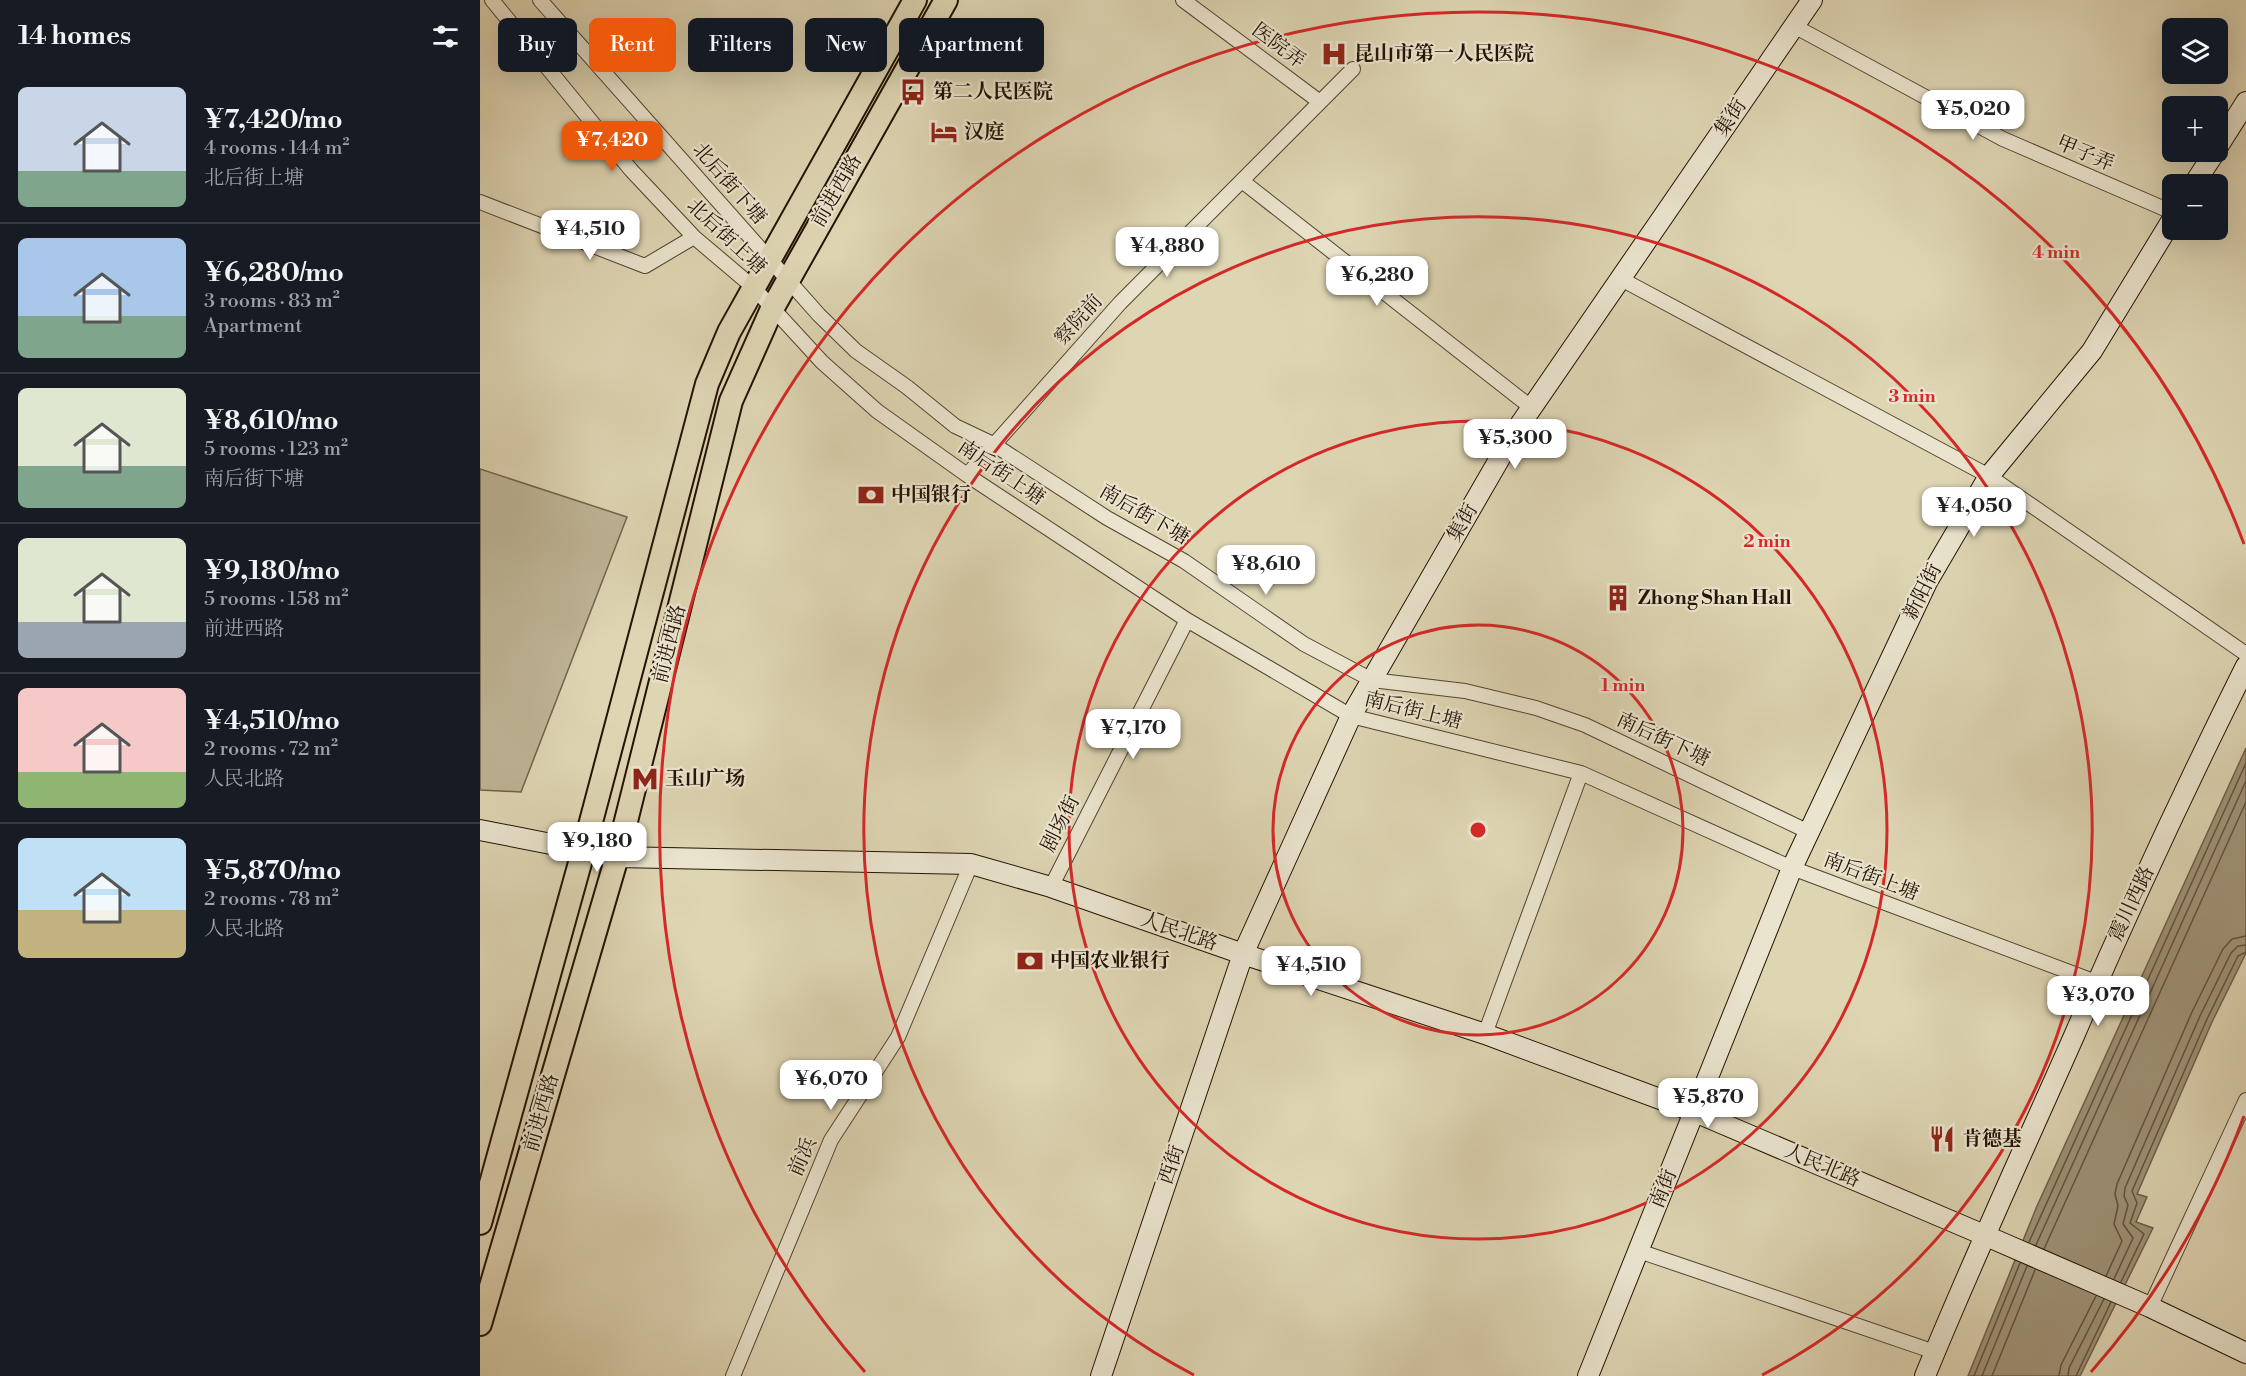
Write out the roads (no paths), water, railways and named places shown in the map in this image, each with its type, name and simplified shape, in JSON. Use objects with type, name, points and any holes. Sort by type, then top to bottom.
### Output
[{"type":"main road","name":"前进西路","points":[[480,1223],[583,852],[707,384],[729,332],[753,287],[915,0]]},
{"type":"main road","name":"前进西路","points":[[480,1324],[617,857],[731,401],[787,281],[946,0]]},
{"type":"street","name":"北后街上塘","points":[[492,0],[631,170],[694,237],[753,287],[772,309]]},
{"type":"street","name":"北后街下塘","points":[[540,0],[769,259]]},
{"type":"street","name":"医院弄","points":[[1183,0],[1320,102]]},
{"type":"street","name":"集街","points":[[1243,954],[1351,716],[1532,408],[1812,0]]},
{"type":"street","name":"甲子弄","points":[[1794,26],[2003,139],[2162,208]]},
{"type":"street","name":"察院前","points":[[967,475],[1120,303],[1353,69]]},
{"type":"street","points":[[2228,131],[2246,102]]},
{"type":"street","points":[[1242,182],[1532,408]]},
{"type":"street","points":[[480,202],[645,266],[694,237]]},
{"type":"street","name":"新阳街","points":[[1792,868],[1926,582],[1989,476],[2092,351],[2162,236]]},
{"type":"street","name":"南后街下塘","points":[[769,259],[787,281],[856,351],[907,387],[955,426],[993,444],[1107,518],[1184,561],[1304,644],[1371,680],[1465,691],[1536,708],[1596,730],[1809,832]]},
{"type":"street","points":[[1621,279],[1989,476],[2246,654]]},
{"type":"street","name":"南后街上塘","points":[[772,309],[822,362],[877,411],[967,475],[1187,620],[1351,716],[1581,773],[1792,868],[2096,982]]},
{"type":"street","name":"剧场街","points":[[1051,887],[1187,620]]},
{"type":"street","name":"震川西路","points":[[1925,1376],[1984,1234],[2096,982],[2195,767],[2246,666]]},
{"type":"street","points":[[1485,1034],[1581,773]]},
{"type":"street","name":"人民北路","points":[[480,830],[617,857],[971,864],[1051,887],[1243,954],[1485,1034],[1695,1112],[1984,1234],[2150,1307],[2246,1353]]},
{"type":"street","name":"前浜","points":[[733,1376],[831,1140],[898,1037],[971,864]]},
{"type":"street","name":"南街","points":[[1588,1376],[1792,868]]},
{"type":"street","name":"西街","points":[[1101,1376],[1243,954]]},
{"type":"street","points":[[2150,1307],[2246,1100]]},
{"type":"street","points":[[1639,1251],[1935,1352]]},
{"type":"water","points":[[2246,748],[2246,953],[2212,1022],[2137,1194],[2147,1197],[2136,1222],[2153,1228],[2080,1376],[1968,1376],[2037,1206]]},
{"type":"place","name":"昆山市第一人民医院","points":[[1334,54]]},
{"type":"place","name":"第二人民医院","points":[[913,92]]},
{"type":"place","name":"汉庭","points":[[944,132]]},
{"type":"place","name":"中国银行","points":[[871,495]]},
{"type":"place","name":"Zhong Shan Hall","points":[[1618,598]]},
{"type":"place","name":"玉山广场","points":[[645,779]]},
{"type":"place","name":"中国农业银行","points":[[1030,961]]},
{"type":"place","name":"肯德基","points":[[1942,1139]]}]
